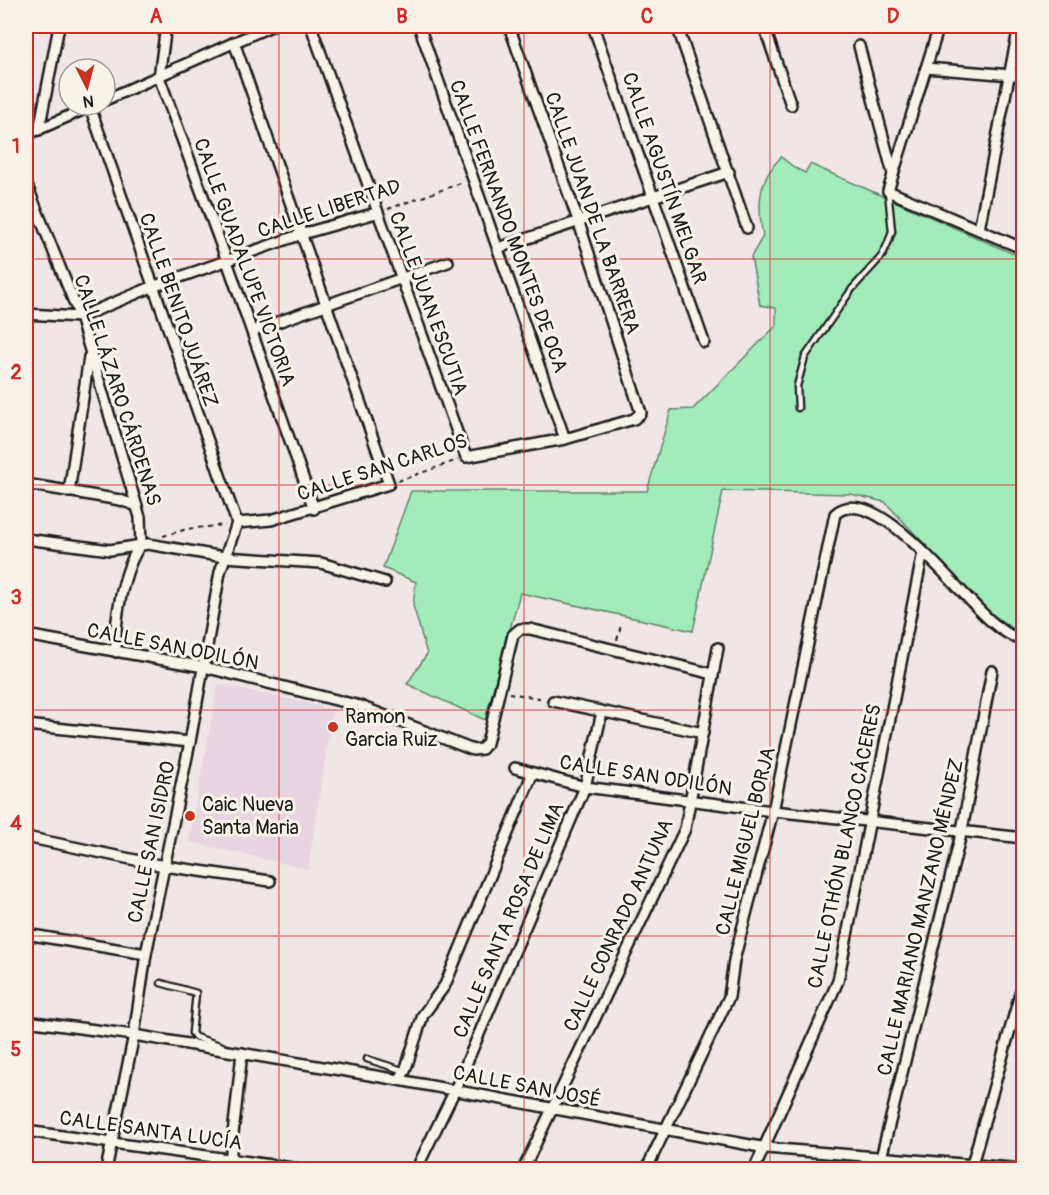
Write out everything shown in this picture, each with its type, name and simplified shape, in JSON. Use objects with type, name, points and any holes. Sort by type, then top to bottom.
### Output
[{"type":"street","points":[[39,130],[59,26]]},
{"type":"street","name":"CALLE GUADALUPE VICTORIA","points":[[166,26],[159,77],[227,261],[314,509]]},
{"type":"street","points":[[117,95],[271,26]]},
{"type":"street","name":"CALLE JUAN ESCUTIA","points":[[311,26],[376,213],[402,278],[466,457]]},
{"type":"street","name":"CALLE FERNANDO MONTES DE OCA","points":[[419,26],[564,439]]},
{"type":"street","name":"CALLE JUAN DE LA BARRERA","points":[[509,26],[579,223],[641,413]]},
{"type":"street","name":"CALLE AGUSTÍN MELGAR","points":[[593,26],[704,342]]},
{"type":"street","points":[[677,26],[747,228]]},
{"type":"street","points":[[764,26],[791,105]]},
{"type":"street","points":[[939,26],[888,191],[1023,249]]},
{"type":"street","points":[[979,229],[1019,26]]},
{"type":"street","points":[[234,42],[389,484]]},
{"type":"street","points":[[859,46],[893,174]]},
{"type":"street","points":[[926,68],[1023,76]]},
{"type":"street","points":[[26,135],[68,117]]},
{"type":"street","name":"CALLE BENITO JUÁREZ","points":[[96,117],[235,526]]},
{"type":"street","points":[[498,248],[729,172]]},
{"type":"street","name":"CALLE LÁZARO CÁRDENAS","points":[[26,183],[80,317],[89,355],[137,506],[145,544]]},
{"type":"street","name":"CALLE LIBERTAD","points":[[26,314],[80,317],[152,287],[302,234],[376,213]]},
{"type":"street","points":[[252,331],[448,262]]},
{"type":"street","points":[[69,492],[89,355]]},
{"type":"street","name":"CALLE SAN CARLOS","points":[[466,457],[564,439],[634,419],[641,413]]},
{"type":"street","points":[[26,484],[120,500],[137,506]]},
{"type":"street","name":"CALLE SAN CARLOS","points":[[235,526],[314,509],[389,484]]},
{"type":"street","name":"CALLE MIGUEL BORJA","points":[[646,1170],[727,1003],[734,960],[773,811],[832,519],[840,509],[850,506],[874,511],[922,552]]},
{"type":"street","name":"CALLE SAN ISIDRO","points":[[106,1170],[134,1035],[146,954],[190,742],[224,557],[235,526]]},
{"type":"street","points":[[26,539],[110,550],[145,544],[224,557],[321,563],[385,582]]},
{"type":"street","points":[[116,652],[115,630],[130,563],[145,544]]},
{"type":"street","points":[[922,552],[990,621],[1023,641]]},
{"type":"street","name":"CALLE OTHÓN BLANCO CÁCERES","points":[[754,1170],[766,1148],[838,981],[922,552]]},
{"type":"street","points":[[498,692],[513,635],[520,629],[530,629],[713,674]]},
{"type":"street","name":"CALLE SAN ODILÓN","points":[[26,635],[204,667],[360,706],[473,750],[482,749],[487,743],[498,692]]},
{"type":"street","name":"CALLE CONRADO ANTUNA","points":[[523,1170],[685,829],[718,648]]},
{"type":"street","name":"CALLE MARIANO MANZANO MÉNDEZ","points":[[875,1170],[881,1158],[962,830],[992,671]]},
{"type":"street","points":[[553,700],[703,733]]},
{"type":"street","name":"CALLE SANTA ROSA DE LIMA","points":[[416,1170],[455,1090],[585,787],[602,712]]},
{"type":"street","points":[[26,724],[190,742]]},
{"type":"street","name":"CALLE SAN ODILÓN","points":[[515,768],[532,775],[585,787],[773,811],[1023,838]]},
{"type":"street","points":[[399,1080],[405,1071],[423,1015],[445,985],[532,775]]},
{"type":"street","points":[[26,837],[164,866],[270,881]]},
{"type":"street","points":[[26,934],[146,954]]},
{"type":"street","points":[[972,1167],[1023,980]]},
{"type":"street","name":"CALLE SAN JOSÉ","points":[[26,1022],[134,1035],[242,1053],[766,1148],[972,1167],[1023,1169]]},
{"type":"street","points":[[229,1170],[242,1053]]},
{"type":"street","name":"CALLE SANTA LUCÍA","points":[[26,1131],[112,1141],[307,1170]]},
{"type":"lane","points":[[798,408],[797,386],[805,357],[852,289],[882,256],[888,243],[892,231],[888,191]]},
{"type":"lane","points":[[161,983],[196,993],[191,1029],[193,1036],[242,1053]]},
{"type":"lane","points":[[367,1059],[405,1071]]},
{"type":"path","name":"CALLE LIBERTAD","points":[[376,213],[473,179]]},
{"type":"path","name":"CALLE SAN CARLOS","points":[[389,484],[466,457]]},
{"type":"path","points":[[145,544],[164,535],[187,529],[235,526]]},
{"type":"path","points":[[615,650],[621,625]]},
{"type":"path","points":[[498,692],[553,700]]},
{"type":"shaded area","points":[[218,684],[333,709],[308,869],[189,842]]},
{"type":"green space","points":[[781,157],[805,173],[810,164],[1023,258],[1023,635],[987,611],[885,502],[850,494],[723,491],[693,631],[520,593],[485,720],[407,684],[427,654],[413,605],[416,582],[383,568],[411,491],[647,491],[671,410],[693,409],[776,326],[776,308],[760,305],[751,257],[763,236],[760,203],[764,184],[773,166]]},
{"type":"place","name":"Ramon Garcia Ruiz","points":[[333,727]]},
{"type":"place","name":"Caic Nueva Santa Maria","points":[[190,816]]}]
